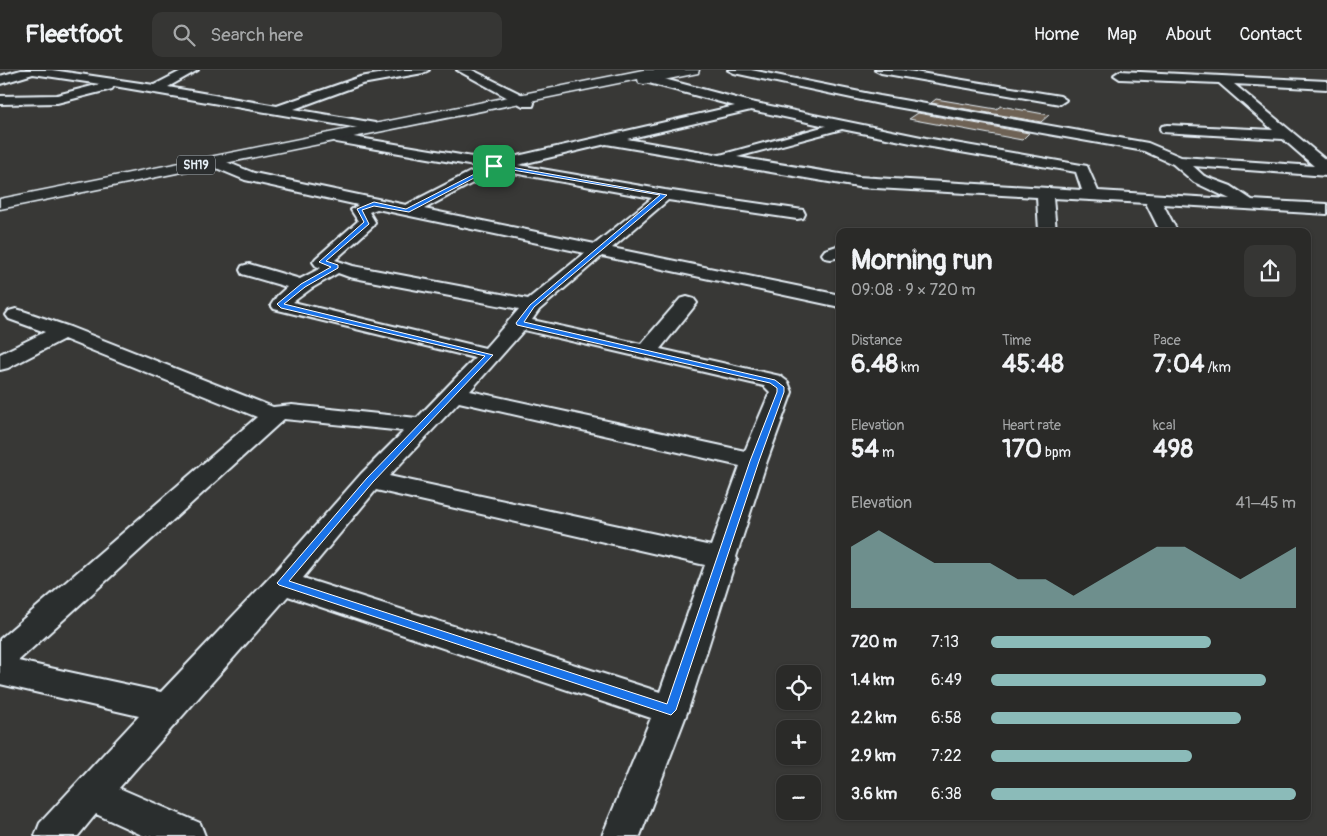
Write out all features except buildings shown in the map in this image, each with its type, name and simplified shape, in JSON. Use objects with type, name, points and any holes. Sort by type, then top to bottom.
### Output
[{"type":"main road","name":"SH19","points":[[0,204],[387,127],[422,123],[662,70]]},
{"type":"main road","name":"SH19","points":[[524,101],[693,70]]},
{"type":"street","points":[[0,80],[32,70],[387,127]]},
{"type":"street","points":[[156,89],[192,70]]},
{"type":"street","points":[[279,110],[360,81],[423,70]]},
{"type":"street","points":[[463,70],[524,101]]},
{"type":"street","points":[[734,70],[880,100],[1148,147],[1178,161],[1199,179],[1225,189],[1252,204]]},
{"type":"street","points":[[881,70],[1060,100]]},
{"type":"street","points":[[1120,75],[1304,84],[1323,90]]},
{"type":"street","points":[[650,79],[750,106],[844,126],[1082,169],[1092,195]]},
{"type":"street","points":[[1222,80],[1327,170]]},
{"type":"street","points":[[0,100],[57,99],[118,83]]},
{"type":"street","points":[[407,211],[494,166],[750,106]]},
{"type":"street","points":[[716,158],[844,126]]},
{"type":"street","points":[[1167,129],[1286,135]]},
{"type":"street","points":[[336,138],[665,195],[797,214]]},
{"type":"street","points":[[606,140],[858,182],[1327,209]]},
{"type":"street","points":[[1178,161],[1327,170]]},
{"type":"street","points":[[214,162],[250,177],[836,300]]},
{"type":"street","points":[[1045,192],[1047,228]]},
{"type":"street","points":[[54,836],[90,793],[282,583],[370,480],[454,394],[526,315],[598,250],[665,195]]},
{"type":"street","points":[[1152,199],[1166,228]]},
{"type":"street","points":[[374,204],[359,210],[367,222],[322,262],[349,271],[526,315],[645,353],[778,384],[781,392],[754,461],[671,710],[621,836]]},
{"type":"street","points":[[336,266],[303,286],[282,301],[281,305],[489,355]]},
{"type":"street","points":[[249,270],[303,286]]},
{"type":"street","points":[[645,353],[687,303]]},
{"type":"street","points":[[16,315],[63,331],[273,415]]},
{"type":"street","points":[[0,363],[63,331]]},
{"type":"street","points":[[454,394],[754,461]]},
{"type":"street","points":[[0,658],[273,415],[280,412],[292,412],[421,426]]},
{"type":"street","points":[[370,480],[722,559]]},
{"type":"street","points":[[282,583],[671,710]]},
{"type":"street","points":[[0,671],[168,708]]},
{"type":"street","points":[[90,793],[186,836]]},
{"type":"route","points":[[494,166],[665,195],[532,306],[520,323],[772,381],[780,387],[781,392],[754,461],[671,710],[282,583],[370,480],[454,394],[489,355],[284,307],[281,305],[282,301],[336,266],[322,262],[367,222],[359,210],[374,204],[407,211],[494,166]]}]
